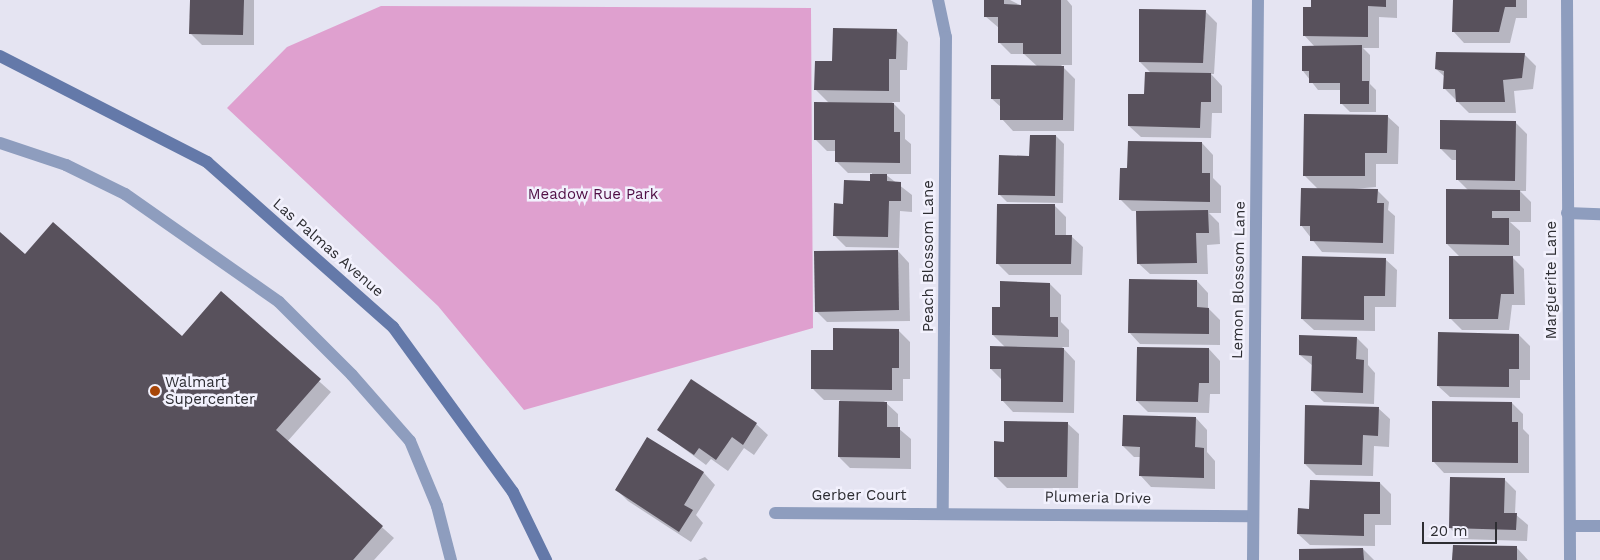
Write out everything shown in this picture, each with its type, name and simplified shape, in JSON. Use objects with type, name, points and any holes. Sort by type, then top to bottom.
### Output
[{"type":"street","name":"Peach Blossom Lane","points":[[938,0],[946,37],[943,512]]},
{"type":"street","name":"Lemon Blossom Lane","points":[[1253,560],[1258,0]]},
{"type":"street","name":"Marguerite Lane","points":[[1566,0],[1570,560]]},
{"type":"street","name":"Las Palmas Avenue","points":[[0,56],[206,162],[393,326],[513,492],[546,560]]},
{"type":"street","points":[[0,143],[66,165],[125,194],[279,302],[352,375],[410,441],[437,506],[451,560]]},
{"type":"street","points":[[1567,213],[1600,214]]},
{"type":"street","name":"Gerber Court","points":[[776,513],[943,512]]},
{"type":"street","name":"Plumeria Drive","points":[[943,512],[1253,516]]},
{"type":"street","points":[[1570,526],[1600,526]]},
{"type":"green space","name":"Meadow Rue Park","points":[[381,6],[811,8],[813,328],[524,410],[438,306],[227,108],[287,47]]},
{"type":"building","points":[[190,0],[244,0],[243,35],[189,34]]},
{"type":"building","points":[[984,0],[1004,0],[1004,4],[1021,5],[1021,0],[1061,0],[1061,54],[1023,54],[1023,43],[998,43],[998,17],[984,17]]},
{"type":"building","points":[[1311,0],[1386,0],[1386,7],[1368,6],[1368,37],[1303,36],[1303,7],[1311,7]]},
{"type":"building","points":[[1453,0],[1516,0],[1516,7],[1505,7],[1499,32],[1452,32]]},
{"type":"building","points":[[1139,9],[1206,10],[1203,63],[1139,62]]},
{"type":"building","points":[[833,28],[897,29],[896,59],[889,59],[889,91],[814,90],[815,61],[832,61]]},
{"type":"building","points":[[1362,45],[1362,81],[1369,81],[1369,104],[1340,104],[1340,83],[1309,83],[1309,71],[1302,71],[1302,46]]},
{"type":"building","points":[[1436,52],[1525,53],[1522,78],[1503,80],[1505,102],[1456,102],[1455,89],[1443,89],[1444,71],[1435,69]]},
{"type":"building","points":[[991,65],[1064,66],[1063,120],[1000,120],[1000,99],[991,99]]},
{"type":"building","points":[[1145,72],[1211,73],[1211,102],[1201,102],[1200,128],[1128,126],[1128,94],[1144,94]]},
{"type":"building","points":[[814,102],[894,103],[894,132],[900,132],[900,163],[835,162],[835,140],[814,140]]},
{"type":"building","points":[[1304,114],[1388,115],[1387,153],[1365,153],[1365,176],[1303,176]]},
{"type":"building","points":[[1440,120],[1516,121],[1515,181],[1456,180],[1456,150],[1440,149]]},
{"type":"building","points":[[1030,135],[1056,135],[1055,196],[998,195],[999,155],[1029,156]]},
{"type":"building","points":[[1128,141],[1202,142],[1202,173],[1210,173],[1210,202],[1119,200],[1120,168],[1127,168]]},
{"type":"building","points":[[870,174],[887,174],[887,181],[901,182],[901,201],[889,201],[888,237],[833,236],[834,203],[843,204],[844,180],[870,181]]},
{"type":"building","points":[[1301,188],[1378,189],[1377,203],[1384,203],[1383,243],[1310,241],[1310,226],[1300,226]]},
{"type":"building","points":[[1446,189],[1520,190],[1520,211],[1492,211],[1492,218],[1509,218],[1509,245],[1446,244]]},
{"type":"building","points":[[997,204],[1055,204],[1055,235],[1072,235],[1071,264],[996,264]]},
{"type":"building","points":[[1208,210],[1209,233],[1196,233],[1197,263],[1137,264],[1136,211]]},
{"type":"building","name":"Walmart Supercenter","points":[[53,222],[182,336],[221,291],[321,379],[276,430],[383,526],[353,560],[0,560],[0,232],[25,254]]},
{"type":"building","points":[[898,250],[899,310],[815,312],[814,251]]},
{"type":"building","points":[[1302,256],[1386,258],[1385,296],[1364,296],[1364,320],[1301,319]]},
{"type":"building","points":[[1449,256],[1513,256],[1514,294],[1501,294],[1498,319],[1449,319]]},
{"type":"building","points":[[1129,279],[1197,280],[1197,307],[1209,308],[1209,334],[1128,333]]},
{"type":"building","points":[[1000,281],[1050,283],[1050,317],[1058,317],[1058,337],[992,335],[992,307],[1000,307]]},
{"type":"building","points":[[833,328],[899,329],[899,368],[892,368],[892,390],[811,389],[811,350],[833,350]]},
{"type":"building","points":[[1438,332],[1519,334],[1519,369],[1509,369],[1509,387],[1437,386]]},
{"type":"building","points":[[1299,335],[1357,337],[1356,359],[1364,360],[1363,393],[1311,391],[1312,356],[1299,355]]},
{"type":"building","points":[[990,346],[1064,348],[1063,402],[1001,401],[1001,369],[990,369]]},
{"type":"building","points":[[1137,347],[1209,348],[1209,383],[1199,383],[1198,402],[1136,401]]},
{"type":"building","points":[[691,379],[757,423],[743,445],[732,437],[716,460],[699,448],[694,455],[657,430]]},
{"type":"building","points":[[839,401],[887,402],[887,427],[900,427],[900,458],[838,457]]},
{"type":"building","points":[[1432,401],[1512,402],[1512,422],[1518,422],[1518,463],[1432,462]]},
{"type":"building","points":[[1305,405],[1379,407],[1378,436],[1363,435],[1362,465],[1304,464]]},
{"type":"building","points":[[1123,415],[1196,417],[1195,447],[1204,448],[1204,478],[1139,476],[1140,447],[1122,446]]},
{"type":"building","points":[[1004,421],[1068,422],[1067,477],[994,477],[994,441],[1004,442]]},
{"type":"building","points":[[647,437],[704,472],[684,505],[693,510],[679,532],[615,490]]},
{"type":"building","points":[[1450,477],[1505,478],[1504,513],[1517,513],[1516,530],[1449,528]]},
{"type":"building","points":[[1310,480],[1380,482],[1380,514],[1364,514],[1364,536],[1297,534],[1298,508],[1309,509]]},
{"type":"building","points":[[1453,545],[1517,546],[1517,560],[1452,560]]},
{"type":"building","points":[[1363,548],[1364,560],[1299,560],[1299,549]]},
{"type":"place","name":"Walmart Supercenter","points":[[155,391]]}]
